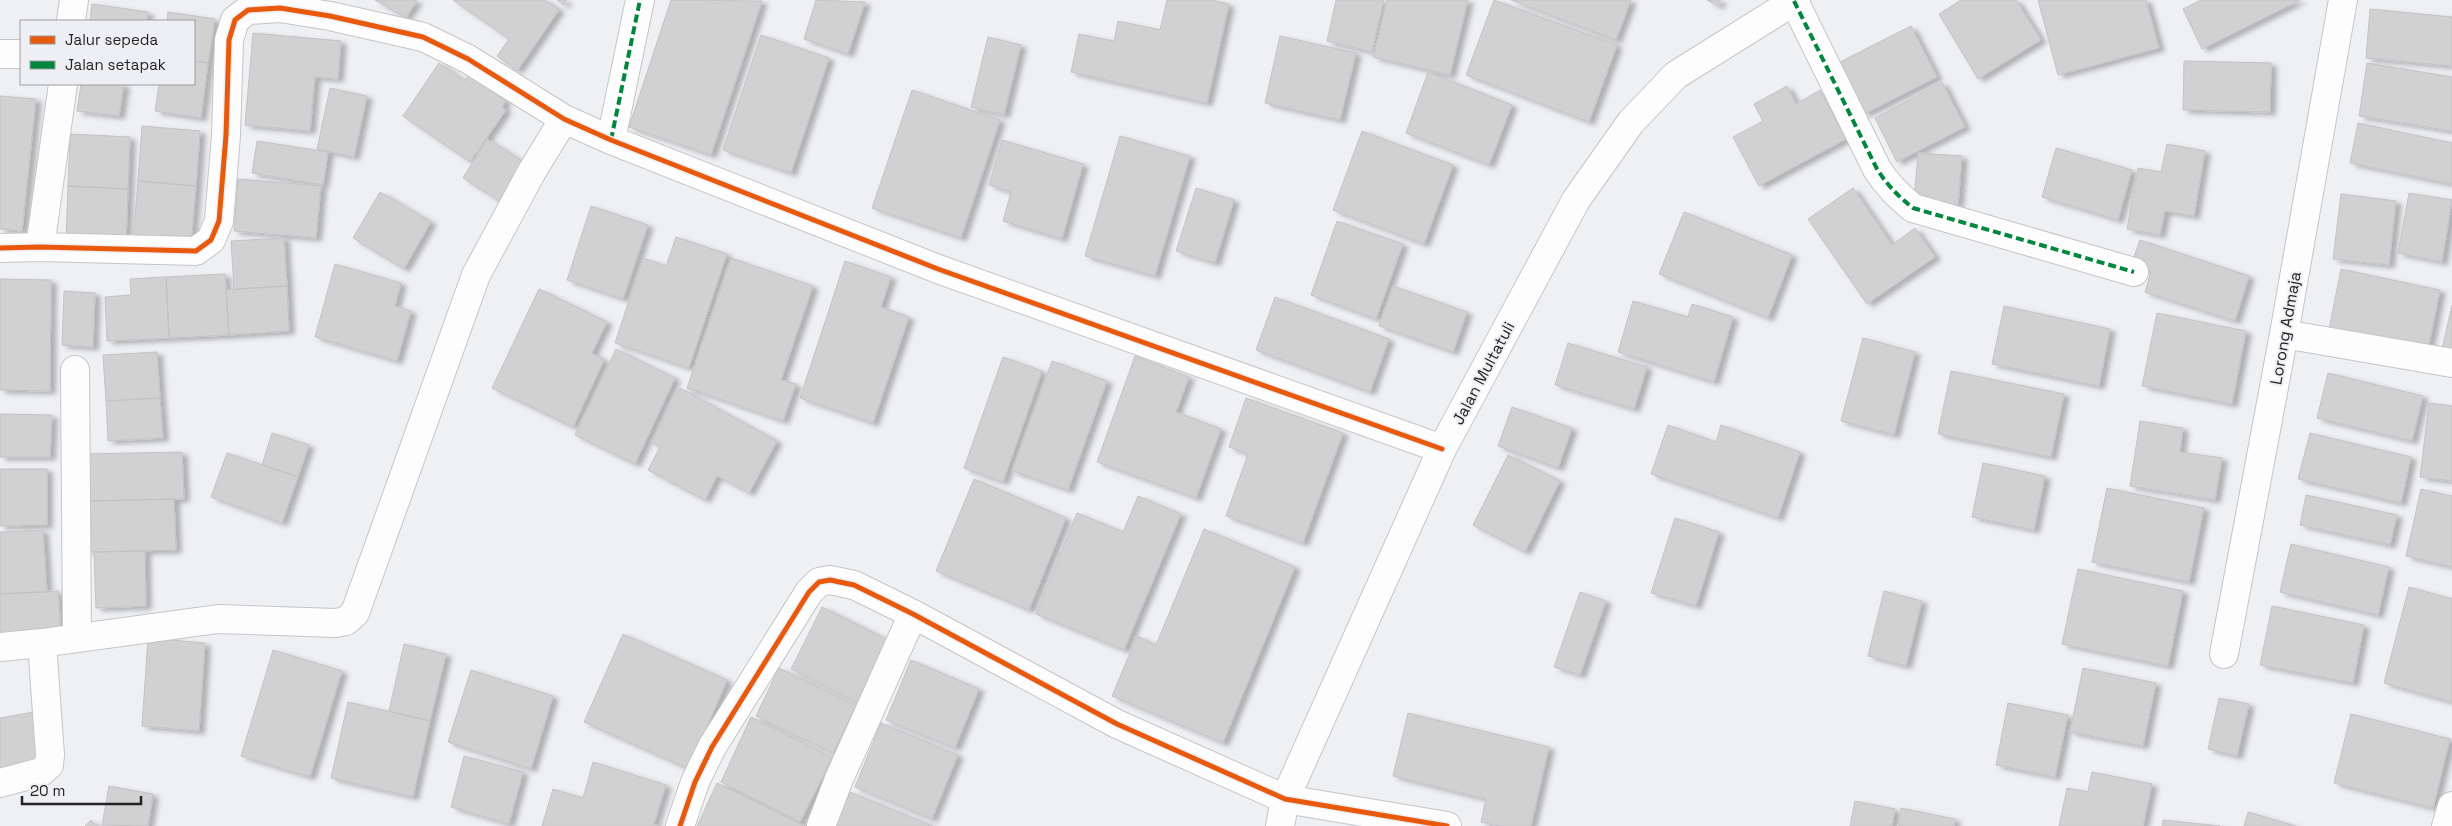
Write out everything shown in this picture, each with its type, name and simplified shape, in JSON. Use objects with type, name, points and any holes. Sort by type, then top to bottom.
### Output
[{"type":"street","points":[[71,20],[74,0]]},
{"type":"street","points":[[611,140],[640,0]]},
{"type":"street","name":"Lorong Admaja","points":[[2224,654],[2284,334],[2343,0]]},
{"type":"street","points":[[1795,1],[1877,169],[1888,186],[1913,208],[2134,272]]},
{"type":"street","name":"Jalan Multatuli","points":[[1280,826],[1285,799],[1442,449],[1576,200],[1631,122],[1676,75],[1795,1]]},
{"type":"street","points":[[0,248],[40,247],[196,251],[211,240],[219,221],[229,40],[235,20],[248,10],[280,8],[330,16],[423,37],[468,59],[564,119],[611,140],[938,269],[1442,449]]},
{"type":"street","points":[[0,54],[20,54]]},
{"type":"street","points":[[40,247],[62,85]]},
{"type":"street","points":[[0,647],[42,643],[218,618],[336,622],[346,621],[355,614],[476,275],[531,173],[564,119]]},
{"type":"street","points":[[2284,334],[2452,363]]},
{"type":"street","points":[[75,370],[77,638]]},
{"type":"street","points":[[680,826],[695,782],[712,747],[809,592],[819,582],[830,580],[854,585],[913,614],[1117,724],[1285,799],[1447,826]]},
{"type":"street","points":[[821,826],[839,779],[913,614]]},
{"type":"street","points":[[0,783],[41,772],[49,765],[50,756],[42,643]]},
{"type":"street","points":[[2446,826],[2452,806]]},
{"type":"building","points":[[375,0],[417,0],[406,18]]},
{"type":"building","points":[[453,0],[545,0],[559,10],[517,71],[497,56],[509,39]]},
{"type":"building","points":[[557,0],[567,0],[564,5]]},
{"type":"building","points":[[671,0],[762,1],[711,155],[629,127]]},
{"type":"building","points":[[816,0],[865,2],[848,54],[804,39]]},
{"type":"building","points":[[1167,0],[1212,0],[1229,4],[1207,103],[1071,72],[1079,34],[1114,41],[1118,21],[1160,30]]},
{"type":"building","points":[[1336,0],[1384,0],[1372,52],[1327,41]]},
{"type":"building","points":[[1387,0],[1468,0],[1450,75],[1373,57]]},
{"type":"building","points":[[1494,0],[1617,45],[1589,122],[1466,75]]},
{"type":"building","points":[[1511,0],[1631,0],[1616,40]]},
{"type":"building","points":[[1707,0],[1721,0],[1718,6]]},
{"type":"building","points":[[1961,0],[2016,0],[2041,40],[1978,79],[1939,14]]},
{"type":"building","points":[[2038,0],[2146,0],[2159,48],[2058,75]]},
{"type":"building","points":[[2201,0],[2300,0],[2202,49],[2183,9]]},
{"type":"building","points":[[92,4],[148,12],[147,20],[90,20]]},
{"type":"building","points":[[2370,9],[2452,17],[2452,66],[2366,58]]},
{"type":"building","points":[[168,12],[215,19],[208,63],[195,61],[195,20],[167,20]]},
{"type":"building","points":[[1911,26],[1937,77],[1864,114],[1838,63]]},
{"type":"building","points":[[253,33],[341,41],[338,79],[315,77],[310,131],[245,125]]},
{"type":"building","points":[[761,35],[829,58],[791,173],[723,150]]},
{"type":"building","points":[[1280,36],[1356,53],[1340,120],[1265,103]]},
{"type":"building","points":[[988,37],[1021,45],[1004,115],[971,107]]},
{"type":"building","points":[[195,61],[208,63],[201,118],[155,111],[159,85],[195,85]]},
{"type":"building","points":[[2184,61],[2271,63],[2270,112],[2183,110]]},
{"type":"building","points":[[439,63],[465,81],[469,75],[506,101],[502,107],[506,110],[470,162],[403,116]]},
{"type":"building","points":[[2367,63],[2452,77],[2452,131],[2359,116]]},
{"type":"building","points":[[1428,72],[1512,105],[1489,165],[1406,133]]},
{"type":"building","points":[[1942,82],[1965,127],[1897,162],[1875,118]]},
{"type":"building","points":[[81,85],[124,85],[119,116],[77,111]]},
{"type":"building","points":[[1787,86],[1796,104],[1820,90],[1846,139],[1759,186],[1733,137],[1763,121],[1754,104]]},
{"type":"building","points":[[330,88],[367,96],[354,157],[317,149]]},
{"type":"building","points":[[912,90],[1000,120],[961,238],[872,208]]},
{"type":"building","points":[[0,96],[36,99],[22,231],[0,229]]},
{"type":"building","points":[[2358,123],[2452,143],[2452,184],[2350,163]]},
{"type":"building","points":[[142,126],[200,131],[196,186],[138,181]]},
{"type":"building","points":[[1362,131],[1453,165],[1424,244],[1333,210]]},
{"type":"building","points":[[70,134],[130,137],[128,189],[68,186]]},
{"type":"building","points":[[1120,136],[1190,156],[1155,276],[1085,256]]},
{"type":"building","points":[[487,139],[528,165],[504,204],[463,178]]},
{"type":"building","points":[[1002,140],[1083,164],[1062,239],[1003,221],[1011,192],[989,185]]},
{"type":"building","points":[[257,141],[328,152],[323,185],[252,173]]},
{"type":"building","points":[[2167,144],[2205,151],[2194,216],[2165,211],[2160,235],[2127,229],[2138,168],[2161,172]]},
{"type":"building","points":[[2056,148],[2132,170],[2118,220],[2042,197]]},
{"type":"building","points":[[1918,153],[1962,156],[1958,205],[1914,201]]},
{"type":"building","points":[[238,179],[321,186],[316,238],[234,231]]},
{"type":"building","points":[[138,181],[196,186],[191,244],[133,239]]},
{"type":"building","points":[[68,186],[128,189],[126,243],[66,240]]},
{"type":"building","points":[[1196,188],[1234,200],[1215,263],[1176,251]]},
{"type":"building","points":[[1853,188],[1892,245],[1915,228],[1935,257],[1867,304],[1808,219]]},
{"type":"building","points":[[380,192],[431,222],[404,269],[353,238]]},
{"type":"building","points":[[2409,193],[2452,200],[2442,262],[2398,253]]},
{"type":"building","points":[[2341,194],[2396,201],[2389,265],[2333,259]]},
{"type":"building","points":[[591,206],[648,225],[623,299],[567,280]]},
{"type":"building","points":[[1684,212],[1792,255],[1768,318],[1659,274]]},
{"type":"building","points":[[1337,221],[1403,244],[1376,319],[1311,295]]},
{"type":"building","points":[[676,237],[727,254],[689,368],[615,343],[643,258],[666,266]]},
{"type":"building","points":[[284,238],[287,286],[234,289],[231,241]]},
{"type":"building","points":[[2140,240],[2249,276],[2235,321],[2145,292],[2151,272],[2131,265]]},
{"type":"building","points":[[731,258],[813,286],[781,380],[796,384],[783,421],[687,388]]},
{"type":"building","points":[[845,261],[891,277],[881,307],[909,317],[873,423],[800,398]]},
{"type":"building","points":[[335,264],[401,283],[395,306],[411,311],[397,361],[315,337]]},
{"type":"building","points":[[2341,269],[2440,290],[2428,350],[2329,329]]},
{"type":"building","points":[[225,274],[229,335],[169,338],[166,277]]},
{"type":"building","points":[[166,277],[169,338],[107,341],[105,297],[131,295],[130,279]]},
{"type":"building","points":[[0,279],[51,280],[50,391],[0,390]]},
{"type":"building","points":[[287,286],[289,331],[229,335],[226,290]]},
{"type":"building","points":[[1393,286],[1467,312],[1453,352],[1379,326]]},
{"type":"building","points":[[539,289],[607,322],[592,353],[604,360],[573,427],[492,388]]},
{"type":"building","points":[[64,291],[95,293],[93,347],[62,345]]},
{"type":"building","points":[[1275,297],[1389,339],[1370,392],[1256,350]]},
{"type":"building","points":[[1633,301],[1688,317],[1692,304],[1733,317],[1714,382],[1618,352]]},
{"type":"building","points":[[2452,305],[2452,352],[2442,349]]},
{"type":"building","points":[[2004,306],[2110,329],[2099,386],[1992,364]]},
{"type":"building","points":[[2157,313],[2246,331],[2232,404],[2142,386]]},
{"type":"building","points":[[1863,338],[1915,352],[1894,435],[1841,421]]},
{"type":"building","points":[[1568,343],[1647,367],[1634,409],[1555,385]]},
{"type":"building","points":[[616,349],[675,378],[635,464],[575,435]]},
{"type":"building","points":[[157,352],[160,398],[106,401],[103,355]]},
{"type":"building","points":[[1135,356],[1189,377],[1176,412],[1221,429],[1196,498],[1097,462]]},
{"type":"building","points":[[1003,357],[1042,371],[1003,482],[964,468]]},
{"type":"building","points":[[1052,361],[1107,381],[1068,490],[1012,471]]},
{"type":"building","points":[[1951,371],[2064,394],[2051,457],[1938,434]]},
{"type":"building","points":[[2328,373],[2423,396],[2412,441],[2317,418]]},
{"type":"building","points":[[680,388],[777,441],[749,493],[717,476],[705,500],[648,470],[660,447],[651,442]]},
{"type":"building","points":[[160,398],[163,438],[108,441],[106,401]]},
{"type":"building","points":[[1246,398],[1343,433],[1303,543],[1226,516],[1248,454],[1229,447]]},
{"type":"building","points":[[2429,403],[2452,406],[2452,481],[2420,477]]},
{"type":"building","points":[[1512,407],[1572,428],[1558,468],[1498,446]]},
{"type":"building","points":[[0,414],[52,415],[50,457],[0,457]]},
{"type":"building","points":[[2140,421],[2183,428],[2180,452],[2222,458],[2215,500],[2130,486]]},
{"type":"building","points":[[1668,425],[1716,442],[1721,425],[1800,452],[1778,518],[1651,474]]},
{"type":"building","points":[[272,433],[309,445],[298,477],[262,465]]},
{"type":"building","points":[[2310,433],[2411,457],[2401,503],[2298,479]]},
{"type":"building","points":[[182,452],[184,499],[87,501],[86,454]]},
{"type":"building","points":[[227,453],[298,477],[282,523],[211,497]]},
{"type":"building","points":[[1508,455],[1560,481],[1525,552],[1473,525]]},
{"type":"building","points":[[1983,463],[2045,476],[2034,530],[1972,517]]},
{"type":"building","points":[[0,469],[47,469],[47,525],[0,526]]},
{"type":"building","points":[[974,479],[1066,518],[1029,610],[936,571]]},
{"type":"building","points":[[2107,488],[2204,508],[2189,582],[2092,562]]},
{"type":"building","points":[[2421,489],[2452,496],[2452,567],[2406,556]]},
{"type":"building","points":[[2306,495],[2397,515],[2390,545],[2300,525]]},
{"type":"building","points":[[1138,496],[1181,514],[1124,650],[1036,614],[1077,513],[1123,532]]},
{"type":"building","points":[[174,499],[176,550],[88,552],[87,501]]},
{"type":"building","points":[[1675,518],[1719,532],[1696,606],[1651,593]]},
{"type":"building","points":[[1204,529],[1295,567],[1223,743],[1112,696],[1137,636],[1156,645]]},
{"type":"building","points":[[43,530],[47,592],[0,594],[0,532]]},
{"type":"building","points":[[2291,544],[2389,567],[2378,615],[2280,592]]},
{"type":"building","points":[[145,551],[146,606],[96,608],[94,552]]},
{"type":"building","points":[[2078,569],[2183,591],[2168,666],[2062,644]]},
{"type":"building","points":[[2409,587],[2452,599],[2452,702],[2384,683]]},
{"type":"building","points":[[58,591],[61,633],[0,636],[0,594]]},
{"type":"building","points":[[1884,591],[1922,601],[1906,666],[1868,656]]},
{"type":"building","points":[[1580,592],[1606,601],[1580,675],[1554,667]]},
{"type":"building","points":[[2272,606],[2364,625],[2353,683],[2260,665]]},
{"type":"building","points":[[822,607],[888,640],[857,702],[791,669]]},
{"type":"building","points":[[623,634],[727,680],[689,769],[584,722]]},
{"type":"building","points":[[148,638],[205,643],[199,731],[142,726]]},
{"type":"building","points":[[404,644],[446,654],[430,721],[389,711]]},
{"type":"building","points":[[273,650],[342,671],[310,777],[241,756]]},
{"type":"building","points":[[911,660],[979,689],[955,748],[886,720]]},
{"type":"building","points":[[779,668],[856,706],[833,753],[756,716]]},
{"type":"building","points":[[2083,668],[2156,683],[2143,746],[2070,732]]},
{"type":"building","points":[[471,670],[553,696],[531,769],[448,742]]},
{"type":"building","points":[[2219,698],[2249,704],[2237,756],[2208,749]]},
{"type":"building","points":[[348,702],[430,721],[413,797],[331,778]]},
{"type":"building","points":[[2008,703],[2068,715],[2055,777],[1996,765]]},
{"type":"building","points":[[34,712],[43,762],[0,769],[0,718]]},
{"type":"building","points":[[1408,713],[1549,747],[1531,826],[1499,826],[1481,822],[1486,799],[1393,776]]},
{"type":"building","points":[[2351,714],[2450,739],[2433,808],[2334,783]]},
{"type":"building","points":[[751,717],[832,758],[800,822],[721,782]]},
{"type":"building","points":[[881,723],[958,755],[932,819],[855,787]]},
{"type":"building","points":[[464,756],[523,772],[509,824],[451,807]]},
{"type":"building","points":[[593,762],[666,785],[654,824],[659,826],[542,826],[553,789],[583,798]]},
{"type":"building","points":[[2092,772],[2152,784],[2143,826],[2059,826],[2067,788],[2088,792]]},
{"type":"building","points":[[717,783],[803,825],[803,826],[697,826]]},
{"type":"building","points":[[109,786],[153,794],[148,826],[102,825]]},
{"type":"building","points":[[850,792],[933,826],[836,826]]},
{"type":"building","points":[[1855,801],[1895,809],[1892,826],[1850,826]]},
{"type":"building","points":[[1901,808],[1955,819],[1954,826],[1898,826]]},
{"type":"building","points":[[2248,812],[2296,826],[2244,826]]},
{"type":"building","points":[[91,820],[97,826],[85,826]]},
{"type":"building","points":[[2163,820],[2220,826],[2162,826]]},
{"type":"marked path","points":[[611,140],[640,0]]},
{"type":"marked path","points":[[1794,1],[1877,169],[1893,190],[1913,208],[2134,272]]},
{"type":"cycle path","points":[[0,248],[40,247],[196,251],[211,240],[219,221],[226,135],[229,40],[235,20],[248,10],[280,8],[330,16],[423,37],[468,59],[564,119],[611,140],[938,269],[1442,449]]},
{"type":"cycle path","points":[[680,826],[695,782],[712,747],[809,592],[819,582],[830,580],[854,585],[913,614],[1117,724],[1285,799],[1447,826]]}]
